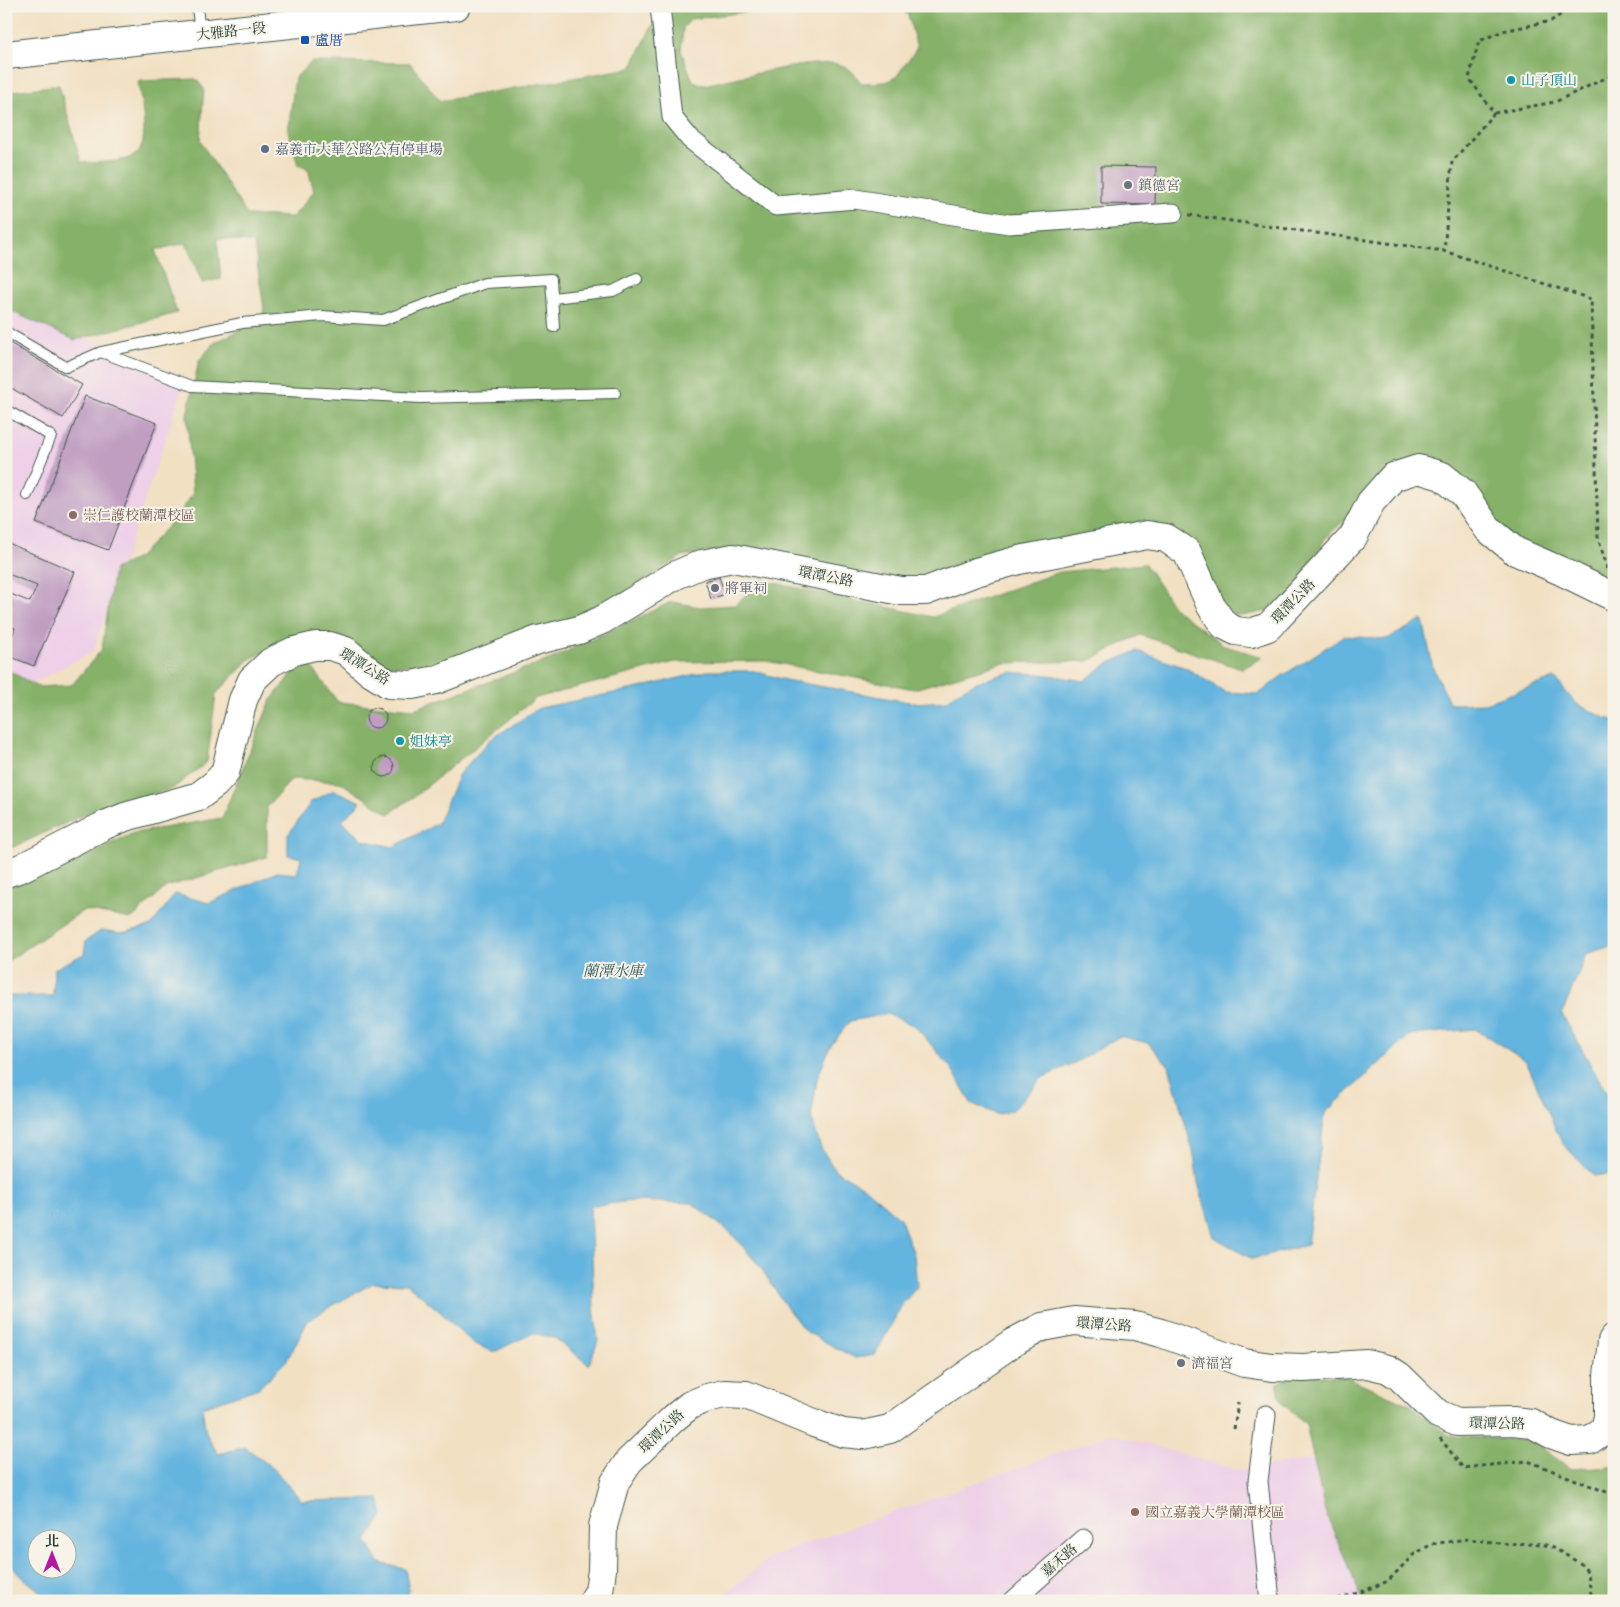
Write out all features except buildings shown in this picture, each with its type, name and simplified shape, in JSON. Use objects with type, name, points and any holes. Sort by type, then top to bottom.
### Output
[{"type":"street","name":"大雅路一段","points":[[6,55],[200,35],[327,13],[456,6]]},
{"type":"street","points":[[660,6],[672,117],[690,139],[776,206],[854,199],[1009,224],[1173,212]]},
{"type":"street","name":"環潭公路","points":[[6,873],[21,868],[105,824],[199,796],[215,784],[226,773],[242,700],[252,680],[271,662],[294,651],[315,646],[330,646],[346,651],[370,672],[389,684],[412,685],[436,680],[538,640],[579,630],[602,620],[676,575],[702,564],[733,558],[901,591],[926,591],[976,572],[1019,560],[1148,535],[1166,538],[1187,552],[1211,606],[1224,625],[1236,631],[1252,633],[1268,627],[1352,537],[1370,502],[1393,477],[1418,469],[1442,476],[1463,494],[1488,529],[1515,551],[1561,570],[1611,584]]},
{"type":"street","name":"環潭公路","points":[[594,1601],[599,1592],[602,1570],[603,1526],[615,1482],[629,1461],[674,1418],[690,1404],[707,1398],[724,1394],[746,1395],[843,1433],[863,1435],[890,1429],[1012,1343],[1042,1327],[1074,1321],[1134,1326],[1161,1333],[1244,1363],[1303,1368],[1367,1364],[1388,1369],[1438,1414],[1457,1422],[1513,1421],[1530,1423],[1551,1434],[1572,1441],[1590,1440],[1605,1429],[1608,1417],[1608,1375],[1614,1338]]},
{"type":"street","points":[[1266,1415],[1258,1481],[1270,1601]]},
{"type":"street","name":"嘉禾路","points":[[1013,1601],[1083,1539]]},
{"type":"lane","points":[[198,6],[200,35]]},
{"type":"lane","points":[[6,332],[66,367],[101,352],[242,323],[322,316],[382,320],[485,283],[551,279],[554,327]]},
{"type":"lane","points":[[552,298],[613,292],[637,279]]},
{"type":"lane","points":[[101,352],[192,386],[421,398],[615,393]]},
{"type":"lane","points":[[6,410],[51,436],[27,494]]},
{"type":"path","points":[[1494,113],[1469,78],[1479,41],[1502,31],[1551,21],[1574,6]]},
{"type":"path","points":[[1444,251],[1452,162],[1494,113],[1555,102],[1614,74]]},
{"type":"path","points":[[1173,212],[1444,251],[1591,299],[1598,537],[1611,584]]},
{"type":"path","points":[[1234,1429],[1238,1403]]},
{"type":"path","points":[[1436,1434],[1463,1468],[1528,1460],[1614,1495]]},
{"type":"path","points":[[1330,1601],[1361,1592],[1388,1581],[1413,1554],[1432,1544],[1467,1539],[1508,1544],[1534,1543],[1550,1546],[1583,1565],[1588,1573],[1592,1601]]},
{"type":"shaded area","name":"崇仁護校蘭潭校區","points":[[6,306],[186,378],[93,652],[33,683],[6,671]]},
{"type":"shaded area","name":"國立嘉義大學蘭潭校區","points":[[1112,1434],[1237,1470],[1331,1457],[1452,1601],[716,1601],[772,1556]]},
{"type":"green space","points":[[682,6],[770,6],[769,9],[691,19],[683,28],[681,51],[693,81],[704,85],[777,69],[819,64],[835,64],[846,67],[862,83],[886,82],[896,77],[917,48],[908,15],[898,6],[1614,6],[1614,587],[1516,543],[1434,479],[1400,481],[1360,505],[1325,539],[1290,597],[1271,610],[1242,616],[1220,613],[1191,549],[1131,526],[999,550],[923,586],[726,550],[682,556],[586,619],[436,665],[389,665],[326,639],[293,640],[251,658],[216,694],[207,762],[172,789],[96,809],[14,847],[6,848],[6,669],[38,687],[72,685],[102,649],[114,569],[138,558],[181,512],[193,493],[187,415],[199,361],[214,343],[262,319],[264,308],[254,243],[217,238],[221,279],[202,283],[186,243],[155,250],[177,313],[75,340],[6,309],[6,92],[59,85],[81,162],[109,162],[124,160],[135,155],[143,141],[144,120],[138,81],[196,79],[204,89],[200,141],[247,215],[293,217],[314,191],[308,169],[298,165],[288,131],[295,78],[311,62],[410,63],[440,101],[631,68],[652,26],[671,8]]},
{"type":"green space","points":[[1145,564],[1175,609],[1225,646],[1263,657],[1242,669],[1140,635],[1088,661],[1003,663],[914,689],[766,661],[675,662],[536,698],[415,796],[389,814],[340,782],[292,779],[267,807],[267,857],[166,887],[131,919],[84,910],[6,962],[6,887],[23,883],[134,833],[222,818],[271,700],[305,658],[338,702],[414,709],[551,659],[671,602],[700,607],[735,605],[761,580],[933,617],[1059,572]]},
{"type":"green space","points":[[1298,1375],[1347,1377],[1412,1406],[1450,1436],[1532,1441],[1571,1469],[1610,1466],[1614,1464],[1614,1601],[1363,1601],[1325,1511],[1306,1424],[1282,1403],[1277,1383]]},
{"type":"water","name":"蘭潭水庫","points":[[1423,620],[1433,668],[1450,704],[1485,703],[1555,678],[1575,703],[1605,718],[1614,720],[1614,945],[1586,954],[1562,1014],[1610,1099],[1614,1102],[1614,1173],[1594,1176],[1562,1143],[1526,1061],[1475,1029],[1410,1035],[1325,1113],[1307,1245],[1252,1259],[1214,1237],[1198,1183],[1194,1155],[1169,1066],[1148,1043],[1120,1036],[1080,1060],[1042,1078],[1014,1109],[998,1115],[971,1103],[952,1069],[915,1026],[887,1014],[850,1021],[830,1047],[817,1079],[811,1117],[821,1148],[835,1170],[864,1187],[900,1218],[914,1254],[917,1287],[903,1303],[875,1355],[855,1358],[805,1331],[787,1308],[761,1268],[731,1233],[692,1203],[632,1201],[590,1206],[594,1307],[598,1341],[589,1365],[555,1338],[533,1333],[494,1352],[473,1343],[407,1284],[373,1283],[308,1321],[287,1360],[259,1388],[202,1407],[206,1433],[218,1454],[245,1447],[274,1469],[302,1501],[379,1499],[383,1515],[367,1541],[379,1563],[405,1569],[409,1590],[406,1601],[52,1601],[17,1573],[6,1552],[6,996],[53,996],[54,969],[84,954],[86,941],[102,930],[121,933],[151,926],[175,894],[209,903],[277,872],[297,874],[301,858],[288,855],[288,835],[311,802],[334,790],[361,802],[342,821],[363,840],[393,847],[438,823],[459,774],[490,740],[539,708],[639,688],[707,671],[754,671],[785,680],[914,703],[947,701],[954,694],[977,682],[1011,672],[1049,675],[1084,681],[1105,665],[1137,651],[1186,668],[1225,692],[1259,694],[1279,678],[1344,636],[1387,639]]},
{"type":"place","name":"盧厝","points":[[305,40]]},
{"type":"place","name":"山子頂山","points":[[1511,80]]},
{"type":"place","name":"嘉義市大華公路公有停車場","points":[[265,149]]},
{"type":"place","name":"鎮德宮","points":[[1128,185]]},
{"type":"place","name":"崇仁護校蘭潭校區","points":[[73,515]]},
{"type":"place","name":"將軍祠","points":[[715,588]]},
{"type":"place","name":"姐妹亭","points":[[400,741]]},
{"type":"place","name":"濟福宮","points":[[1181,1363]]},
{"type":"place","name":"國立嘉義大學蘭潭校區","points":[[1135,1512]]}]
